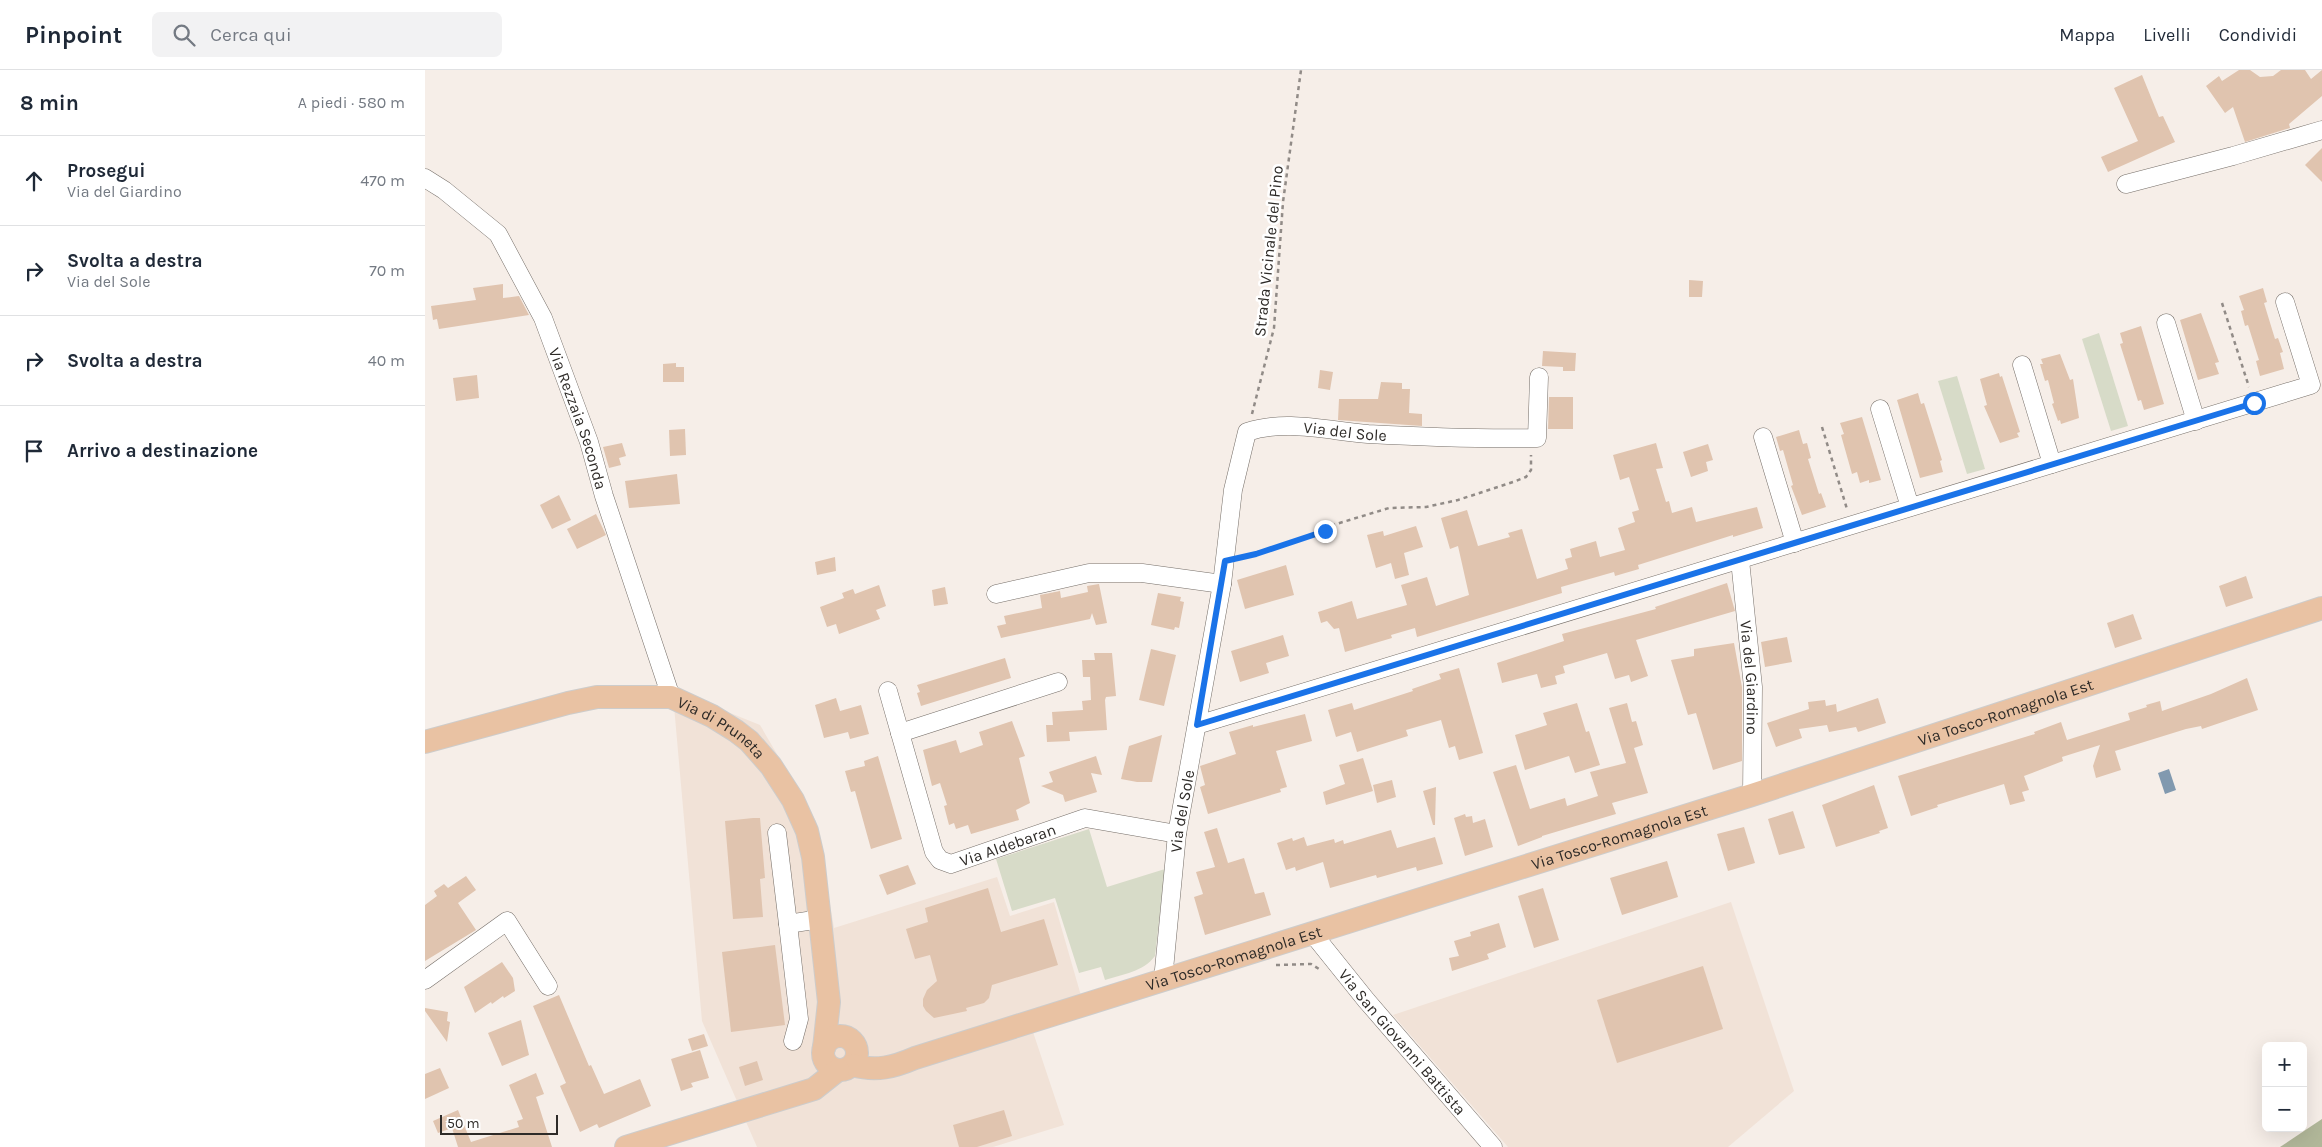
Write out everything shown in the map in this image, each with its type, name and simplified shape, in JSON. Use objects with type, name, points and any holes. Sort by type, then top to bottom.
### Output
[{"type":"main road","name":"Via Tosco-Romagnola Est","points":[[841,1055],[879,1070],[898,1065],[915,1058],[1752,795],[2322,608]]},
{"type":"main road","name":"Via di Pruneta","points":[[425,742],[568,703],[597,697],[671,697],[712,716],[736,731],[749,741],[775,772],[793,800],[807,831],[813,857],[829,1002],[839,1022],[841,1055]]},
{"type":"main road","points":[[626,1147],[795,1094],[813,1074],[841,1055]]},
{"type":"street","points":[[2126,184],[2322,130]]},
{"type":"street","name":"Via Rezzaia Seconda","points":[[425,178],[444,190],[498,234],[543,318],[589,442],[604,496],[671,697]]},
{"type":"street","points":[[1197,725],[1541,618],[1740,560],[2311,385],[2285,302]]},
{"type":"street","points":[[2166,323],[2196,421]]},
{"type":"street","points":[[2022,365],[2052,464]]},
{"type":"street","points":[[1531,438],[1537,438],[1539,377]]},
{"type":"street","points":[[1880,409],[1910,507]]},
{"type":"street","name":"Via del Sole","points":[[1163,980],[1177,834],[1222,584],[1233,490],[1247,432],[1262,427],[1312,428],[1392,435],[1531,438]]},
{"type":"street","points":[[1763,437],[1795,543]]},
{"type":"street","name":"Via del Giardino","points":[[1740,560],[1753,687],[1752,795]]},
{"type":"street","points":[[996,594],[1089,573],[1142,573],[1222,584]]},
{"type":"street","points":[[900,733],[1058,682]]},
{"type":"street","name":"Via Aldebaran","points":[[888,691],[934,852],[940,860],[951,864],[1085,818],[1177,834]]},
{"type":"street","points":[[777,833],[799,1019],[793,1041]]},
{"type":"street","points":[[788,924],[820,919]]},
{"type":"street","points":[[425,980],[507,921],[548,986]]},
{"type":"street","name":"Via San Giovanni Battista","points":[[1313,934],[1366,1000],[1493,1147]]},
{"type":"path","name":"Strada Vicinale del Pino","points":[[1247,432],[1274,328],[1283,202],[1301,70]]},
{"type":"path","points":[[2222,303],[2254,403]]},
{"type":"path","points":[[1822,427],[1852,525]]},
{"type":"path","points":[[1225,561],[1256,554],[1318,534],[1333,525],[1389,508],[1425,507],[1458,500],[1526,477],[1531,470],[1531,438]]},
{"type":"path","points":[[1259,950],[1262,961],[1268,965],[1311,964],[1323,972]]},
{"type":"shaded area","points":[[698,700],[760,725],[816,821],[834,928],[997,877],[1010,916],[1054,902],[1086,1013],[1032,1029],[1064,1125],[993,1147],[757,1147],[702,1021],[674,706]]},
{"type":"shaded area","points":[[1731,902],[1794,1091],[1728,1147],[1508,1147],[1393,1015]]},
{"type":"green space","points":[[2099,333],[2128,426],[2111,431],[2082,339]]},
{"type":"green space","points":[[1957,376],[1985,469],[1967,474],[1938,381]]},
{"type":"green space","points":[[1089,829],[1107,887],[1165,869],[1155,956],[1139,969],[1105,980],[1101,967],[1079,973],[1055,898],[1012,911],[996,859]]},
{"type":"green space","points":[[2322,1119],[2322,1147],[2280,1147],[2302,1132],[2307,1132],[2307,1129]]},
{"type":"water","points":[[2169,769],[2176,790],[2165,794],[2158,773]]},
{"type":"building","points":[[2239,70],[2250,70],[2260,77],[2273,76],[2281,70],[2305,70],[2311,79],[2322,70],[2322,96],[2289,124],[2290,128],[2245,142],[2233,107],[2225,113],[2206,86],[2219,76],[2222,81]]},
{"type":"building","points":[[2142,75],[2159,117],[2163,116],[2175,142],[2108,172],[2101,157],[2138,141],[2114,88]]},
{"type":"building","points":[[2322,148],[2322,182],[2305,165]]},
{"type":"building","points":[[1689,280],[1703,281],[1702,297],[1689,297]]},
{"type":"building","points":[[503,284],[503,298],[519,296],[529,315],[439,329],[437,319],[433,320],[431,306],[476,300],[473,288]]},
{"type":"building","points":[[2263,288],[2267,302],[2264,303],[2275,339],[2278,338],[2283,352],[2280,353],[2284,369],[2260,376],[2256,361],[2259,360],[2248,325],[2245,326],[2241,311],[2244,310],[2239,296]]},
{"type":"building","points":[[2201,313],[2219,362],[2215,363],[2219,374],[2198,380],[2180,320]]},
{"type":"building","points":[[2141,326],[2164,404],[2144,410],[2141,400],[2138,401],[2120,344],[2123,343],[2120,333]]},
{"type":"building","points":[[1543,351],[1576,353],[1575,371],[1563,371],[1563,367],[1542,366]]},
{"type":"building","points":[[2060,354],[2070,380],[2073,379],[2079,418],[2061,424],[2060,420],[2058,421],[2052,404],[2054,403],[2048,380],[2045,381],[2040,364],[2043,364],[2041,359]]},
{"type":"building","points":[[676,363],[676,367],[684,367],[684,382],[663,382],[663,364]]},
{"type":"building","points":[[1320,370],[1333,372],[1330,390],[1318,388]]},
{"type":"building","points":[[1999,373],[2000,377],[2002,376],[2020,432],[2017,433],[2019,437],[2000,443],[1984,406],[1987,405],[1980,379]]},
{"type":"building","points":[[477,375],[479,398],[456,401],[453,378]]},
{"type":"building","points":[[1381,382],[1402,383],[1402,389],[1410,389],[1409,413],[1422,414],[1422,426],[1338,420],[1339,399],[1378,399]]},
{"type":"building","points":[[1918,393],[1921,404],[1924,403],[1942,460],[1940,461],[1943,472],[1920,478],[1897,400]]},
{"type":"building","points":[[1549,397],[1573,397],[1573,429],[1548,429]]},
{"type":"building","points":[[1862,417],[1881,480],[1869,483],[1869,480],[1860,483],[1857,472],[1852,474],[1841,435],[1844,434],[1840,423]]},
{"type":"building","points":[[685,429],[686,455],[670,456],[669,430]]},
{"type":"building","points":[[1799,430],[1803,444],[1807,443],[1811,458],[1808,459],[1819,494],[1821,493],[1826,507],[1802,515],[1791,486],[1793,485],[1783,450],[1780,451],[1776,437]]},
{"type":"building","points":[[622,443],[626,456],[619,458],[621,465],[609,468],[603,447]]},
{"type":"building","points":[[1656,443],[1663,468],[1656,469],[1666,502],[1669,501],[1672,513],[1692,507],[1696,522],[1757,507],[1763,528],[1733,537],[1733,535],[1638,565],[1639,569],[1615,576],[1614,572],[1561,587],[1562,593],[1417,637],[1415,628],[1391,635],[1392,638],[1345,652],[1339,628],[1334,629],[1327,621],[1321,623],[1318,612],[1352,601],[1357,619],[1407,605],[1401,585],[1427,577],[1436,606],[1469,595],[1458,546],[1450,549],[1441,518],[1467,510],[1478,546],[1510,537],[1508,533],[1522,529],[1537,579],[1568,569],[1565,559],[1572,557],[1570,549],[1596,541],[1600,557],[1625,550],[1618,528],[1635,522],[1632,512],[1639,510],[1629,477],[1620,480],[1613,455]]},
{"type":"building","points":[[1708,444],[1713,460],[1706,462],[1708,471],[1691,477],[1683,452]]},
{"type":"building","points":[[677,474],[680,504],[629,508],[625,481]]},
{"type":"building","points":[[559,495],[571,520],[552,529],[540,505]]},
{"type":"building","points":[[596,514],[606,535],[577,549],[567,529]]},
{"type":"building","points":[[1416,526],[1423,547],[1404,553],[1409,575],[1395,579],[1391,563],[1376,568],[1367,535],[1383,531],[1384,536]]},
{"type":"building","points":[[835,557],[836,571],[817,575],[815,562]]},
{"type":"building","points":[[1286,565],[1294,595],[1245,609],[1237,580]]},
{"type":"building","points":[[2246,576],[2253,598],[2226,607],[2219,586]]},
{"type":"building","points":[[1727,583],[1735,611],[1636,640],[1648,676],[1631,682],[1629,675],[1615,679],[1607,653],[1563,666],[1565,673],[1555,676],[1557,684],[1541,688],[1537,674],[1502,683],[1497,663],[1564,641],[1562,634],[1656,609],[1655,607]]},
{"type":"building","points":[[1099,584],[1107,623],[1096,625],[1092,613],[1090,619],[1001,638],[997,626],[1006,624],[1004,616],[1042,608],[1040,595],[1060,591],[1061,598],[1088,592],[1087,586]]},
{"type":"building","points":[[879,585],[886,606],[876,610],[880,619],[839,634],[836,624],[827,627],[820,607],[844,598],[842,593],[853,589],[855,594]]},
{"type":"building","points":[[945,587],[948,604],[934,606],[932,590]]},
{"type":"building","points":[[1158,593],[1181,597],[1180,601],[1184,602],[1179,628],[1175,627],[1174,630],[1151,625]]},
{"type":"building","points":[[2133,614],[2142,639],[2115,648],[2107,623]]},
{"type":"building","points":[[1283,635],[1289,656],[1266,663],[1269,673],[1240,682],[1231,651]]},
{"type":"building","points":[[1787,637],[1792,662],[1765,667],[1761,642]]},
{"type":"building","points":[[1734,643],[1742,687],[1742,761],[1713,770],[1696,713],[1688,715],[1671,660],[1694,656],[1694,649]]},
{"type":"building","points":[[1151,649],[1176,655],[1164,706],[1139,700]]},
{"type":"building","points":[[1094,653],[1112,653],[1116,696],[1106,697],[1105,700],[1107,730],[1069,732],[1070,741],[1047,742],[1046,725],[1053,725],[1052,712],[1083,710],[1082,701],[1091,700],[1090,677],[1083,677],[1082,660],[1095,660]]},
{"type":"building","points":[[1005,658],[1011,678],[921,706],[917,693],[920,692],[917,685]]},
{"type":"building","points":[[1459,668],[1483,753],[1459,760],[1455,746],[1449,748],[1441,720],[1406,730],[1408,736],[1357,752],[1351,732],[1336,737],[1328,710],[1352,703],[1354,710],[1413,691],[1412,689],[1441,679],[1439,674]]},
{"type":"building","points":[[2247,678],[2258,710],[2202,729],[2201,726],[2186,729],[2115,751],[2121,770],[2096,778],[2093,766],[2100,745],[2062,757],[2063,761],[2024,776],[2029,790],[2022,792],[2025,801],[2010,805],[2004,784],[1937,805],[1938,807],[1911,816],[1898,776],[2035,734],[2034,732],[2061,722],[2067,740],[2130,720],[2128,713],[2147,707],[2146,705],[2160,701],[2162,711],[2211,694]]},
{"type":"building","points":[[836,698],[840,711],[861,705],[869,734],[850,739],[848,732],[824,738],[815,705]]},
{"type":"building","points":[[1878,698],[1886,723],[1858,732],[1856,727],[1829,732],[1827,725],[1799,729],[1802,738],[1776,747],[1767,723],[1809,709],[1808,702],[1825,700],[1826,706],[1836,704],[1837,712]]},
{"type":"building","points":[[1577,703],[1586,732],[1589,731],[1600,765],[1575,773],[1569,756],[1525,770],[1515,735],[1547,725],[1543,713]]},
{"type":"building","points":[[1627,703],[1632,722],[1636,721],[1643,745],[1634,748],[1648,793],[1612,803],[1616,814],[1542,836],[1518,846],[1493,772],[1516,765],[1530,809],[1565,798],[1567,806],[1598,796],[1590,772],[1626,763],[1609,708]]},
{"type":"building","points":[[1305,714],[1312,741],[1276,751],[1287,787],[1280,789],[1281,792],[1208,814],[1200,787],[1205,785],[1200,766],[1236,754],[1229,732]]},
{"type":"building","points":[[1012,721],[1025,756],[1019,758],[1030,803],[1016,810],[1019,820],[971,834],[968,825],[956,829],[954,823],[949,825],[944,806],[947,805],[940,783],[932,786],[923,750],[956,740],[960,753],[983,745],[979,732]]},
{"type":"building","points":[[1162,735],[1152,782],[1121,779],[1129,746]]},
{"type":"building","points":[[878,756],[902,839],[871,849],[855,791],[851,792],[845,771],[865,766],[864,761]]},
{"type":"building","points":[[1096,756],[1102,775],[1091,773],[1097,792],[1065,802],[1063,795],[1041,786],[1053,782],[1049,772]]},
{"type":"building","points":[[1363,758],[1373,791],[1326,805],[1323,792],[1345,784],[1339,765]]},
{"type":"building","points":[[1392,780],[1396,797],[1377,803],[1373,785]]},
{"type":"building","points":[[1874,785],[1888,828],[1879,831],[1880,833],[1836,847],[1822,805]]},
{"type":"building","points":[[1436,787],[1435,825],[1433,825],[1423,791]]},
{"type":"building","points":[[1793,811],[1805,848],[1779,855],[1768,819]]},
{"type":"building","points":[[1465,814],[1466,817],[1472,816],[1473,823],[1485,819],[1493,847],[1465,856],[1454,818]]},
{"type":"building","points":[[760,818],[765,878],[760,879],[763,917],[733,919],[725,821]]},
{"type":"building","points":[[1744,827],[1755,863],[1728,871],[1717,834]]},
{"type":"building","points":[[1217,828],[1228,863],[1244,858],[1255,894],[1264,892],[1271,915],[1205,935],[1194,897],[1203,894],[1196,872],[1215,867],[1204,832]]},
{"type":"building","points":[[1391,830],[1397,848],[1435,837],[1443,864],[1417,871],[1416,867],[1377,878],[1376,875],[1330,888],[1323,862],[1296,871],[1295,867],[1286,870],[1277,843],[1292,838],[1293,841],[1304,837],[1307,846],[1334,839],[1335,843],[1343,840],[1344,844]]},
{"type":"building","points":[[1667,861],[1678,897],[1622,915],[1610,878]]},
{"type":"building","points":[[908,865],[916,884],[887,895],[879,875]]},
{"type":"building","points":[[466,876],[476,890],[458,903],[476,930],[425,961],[425,905],[437,896],[434,891],[444,884],[448,888]]},
{"type":"building","points":[[988,888],[1001,932],[1044,919],[1058,965],[992,985],[989,998],[984,1003],[966,1008],[967,1011],[934,1018],[923,1006],[923,999],[927,990],[937,981],[930,955],[915,959],[906,929],[928,922],[925,908]]},
{"type":"building","points":[[1543,888],[1559,940],[1534,948],[1518,896]]},
{"type":"building","points":[[1499,923],[1506,947],[1487,954],[1489,959],[1452,971],[1449,958],[1459,956],[1454,941],[1471,936],[1470,932]]},
{"type":"building","points":[[775,945],[785,1025],[731,1032],[722,952]]},
{"type":"building","points":[[502,962],[513,978],[515,991],[504,998],[503,996],[492,1004],[491,1002],[475,1013],[464,987]]},
{"type":"building","points":[[1703,966],[1723,1029],[1617,1063],[1597,1000]]},
{"type":"building","points":[[559,995],[589,1066],[591,1065],[604,1094],[640,1079],[651,1106],[599,1128],[597,1124],[580,1132],[560,1086],[566,1083],[533,1006]]},
{"type":"building","points":[[425,1008],[448,1012],[447,1021],[450,1022],[447,1042],[425,1011]]},
{"type":"building","points":[[521,1020],[529,1055],[502,1066],[488,1033]]},
{"type":"building","points":[[704,1034],[708,1046],[692,1051],[688,1039]]},
{"type":"building","points":[[700,1050],[709,1078],[691,1083],[693,1087],[681,1091],[671,1059]]},
{"type":"building","points":[[757,1061],[763,1080],[745,1086],[739,1067]]},
{"type":"building","points":[[440,1068],[449,1088],[425,1099],[425,1074]]},
{"type":"building","points":[[536,1073],[544,1094],[536,1097],[552,1147],[458,1147],[452,1128],[438,1133],[433,1121],[458,1110],[471,1142],[519,1127],[517,1121],[523,1119],[509,1085]]},
{"type":"building","points":[[1004,1110],[1012,1136],[977,1147],[959,1147],[953,1125]]},
{"type":"route","points":[[1325,531],[1256,554],[1225,561],[1197,725],[1541,618],[1740,560],[2254,403]]}]
